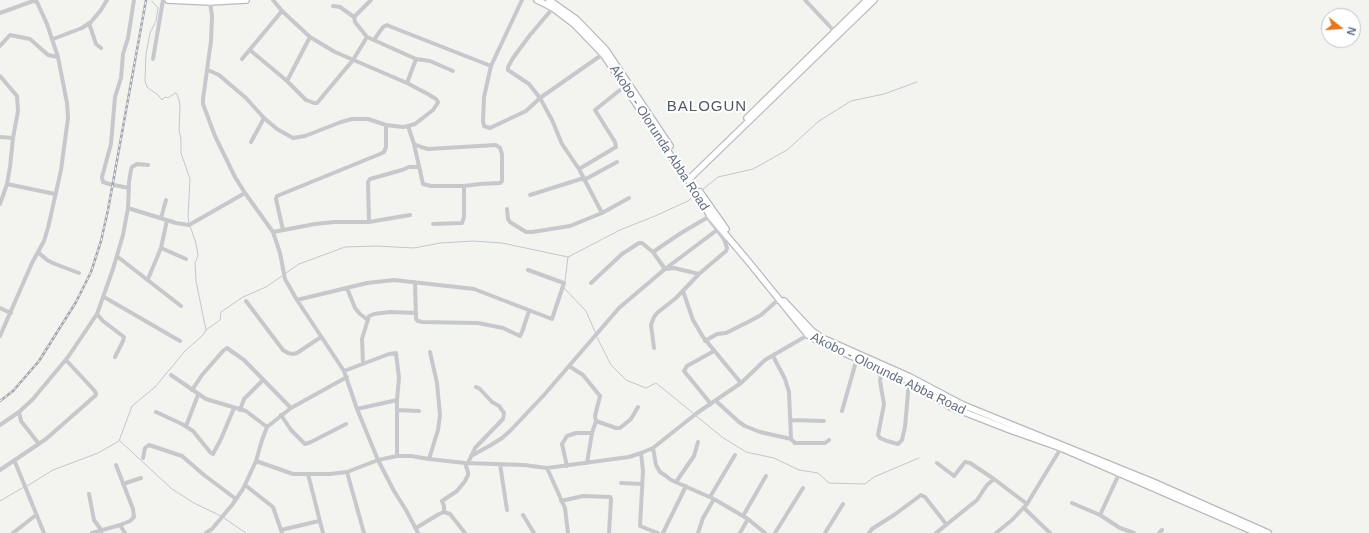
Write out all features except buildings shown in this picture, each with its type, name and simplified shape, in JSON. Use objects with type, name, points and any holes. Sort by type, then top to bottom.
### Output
[{"type":"main road","points":[[168,0],[210,2],[246,0]]},
{"type":"main road","name":"Akobo - Olorunda Abba Road","points":[[537,0],[553,8],[574,24],[603,54],[688,178],[808,335],[819,342],[909,381],[951,407],[982,416],[1153,482],[1268,533]]},
{"type":"main road","name":"Akobo - Olorunda Abba Road","points":[[549,0],[576,19],[606,50],[652,118],[688,178]]},
{"type":"main road","points":[[688,178],[836,33],[867,0]]},
{"type":"main road","points":[[836,33],[874,0]]},
{"type":"main road","name":"Akobo - Olorunda Abba Road","points":[[701,195],[709,216],[779,299],[792,313],[822,338],[910,377],[982,416],[1061,448],[1248,531],[1257,533]]},
{"type":"street","points":[[0,13],[35,0],[37,2],[53,39],[58,57],[67,103],[68,118],[61,170],[48,228],[0,336]]},
{"type":"street","points":[[53,39],[89,23],[101,10],[107,0]]},
{"type":"street","points":[[129,188],[103,182],[102,177],[111,144],[115,97],[121,78],[123,54],[128,38],[134,0]]},
{"type":"street","points":[[153,59],[164,0]]},
{"type":"street","points":[[208,70],[219,75],[237,89],[264,118],[277,129],[290,137],[296,138],[352,119],[368,120],[386,125],[403,127],[414,124],[433,110],[438,102],[436,99],[407,83],[335,52],[310,37],[282,11],[273,0]]},
{"type":"street","points":[[354,17],[371,0]]},
{"type":"street","points":[[522,0],[491,66],[484,97],[484,126],[490,128],[526,111],[540,98],[603,54]]},
{"type":"street","points":[[805,0],[836,33]]},
{"type":"street","points":[[210,2],[212,29],[203,104],[215,136],[235,177],[273,232],[280,253],[285,279],[347,377],[357,409],[378,460],[418,533]]},
{"type":"street","points":[[333,6],[340,8],[354,17],[355,22],[367,37],[416,59],[430,61],[453,71]]},
{"type":"street","points":[[553,8],[513,58],[508,70],[529,84],[540,98],[552,120],[562,144],[579,169],[602,213]]},
{"type":"street","points":[[242,59],[282,11]]},
{"type":"street","points":[[89,23],[96,44],[101,48]]},
{"type":"street","points":[[374,40],[383,27],[387,25],[491,66]]},
{"type":"street","points":[[0,46],[10,35],[30,39],[48,55],[58,57]]},
{"type":"street","points":[[287,81],[310,37]]},
{"type":"street","points":[[250,50],[287,81],[306,100],[317,103],[353,60],[367,37]]},
{"type":"street","points":[[407,83],[416,59]]},
{"type":"street","points":[[0,76],[15,92],[17,96],[18,111],[7,184],[0,204]]},
{"type":"street","points":[[579,169],[616,147],[615,142],[595,110],[625,86]]},
{"type":"street","points":[[251,142],[264,118]]},
{"type":"street","points":[[283,230],[276,196],[384,152],[386,147],[386,125]]},
{"type":"street","points":[[408,126],[414,144],[422,183],[426,186],[464,186],[502,181],[502,154],[498,146],[424,148],[414,144]]},
{"type":"street","points":[[0,138],[13,138]]},
{"type":"street","points":[[530,195],[584,179],[617,162]]},
{"type":"street","points":[[0,425],[19,412],[33,399],[66,360],[97,314],[118,256],[128,208],[132,167],[140,163],[148,166]]},
{"type":"street","points":[[369,222],[368,182],[370,179],[408,167],[419,167]]},
{"type":"street","points":[[7,184],[55,194]]},
{"type":"street","points":[[433,224],[462,223],[464,217],[464,186]]},
{"type":"street","points":[[128,208],[185,226],[245,193]]},
{"type":"street","points":[[507,209],[508,219],[510,222],[528,232],[570,226],[602,213],[629,198]]},
{"type":"street","points":[[161,218],[166,200]]},
{"type":"street","points":[[273,232],[315,224],[334,222],[369,222],[410,215]]},
{"type":"street","points":[[653,252],[709,216],[724,239],[727,248],[726,251],[699,274],[670,304],[657,313],[654,317],[651,325],[654,348]]},
{"type":"street","points":[[148,279],[161,248],[167,220]]},
{"type":"street","points":[[470,456],[506,434],[544,395],[620,308],[665,269],[717,230]]},
{"type":"street","points":[[591,283],[622,254],[638,243],[644,245],[653,252],[665,269]]},
{"type":"street","points":[[161,248],[186,259]]},
{"type":"street","points":[[38,252],[47,260],[79,273]]},
{"type":"street","points":[[118,256],[181,306]]},
{"type":"street","points":[[665,269],[674,268],[699,274]]},
{"type":"street","points":[[297,300],[367,283],[394,280],[474,289],[552,319],[564,283],[528,270]]},
{"type":"street","points":[[415,282],[416,313],[418,321],[478,323],[503,328],[520,336],[529,311]]},
{"type":"street","points":[[346,288],[355,308],[368,320]]},
{"type":"street","points":[[683,291],[693,320],[705,341],[741,383]]},
{"type":"street","points":[[104,297],[180,341]]},
{"type":"street","points":[[705,341],[717,334],[726,333],[750,321],[779,299]]},
{"type":"street","points":[[246,301],[283,350],[288,353],[298,353],[321,337]]},
{"type":"street","points":[[0,308],[11,313]]},
{"type":"street","points":[[363,364],[362,339],[369,316],[374,314],[416,313]]},
{"type":"street","points":[[97,314],[103,321],[124,337],[115,357]]},
{"type":"street","points":[[256,461],[292,474],[330,474],[347,472],[378,460],[397,456],[411,456],[429,460],[466,463],[524,465],[547,468],[629,457],[641,454],[653,448],[697,413],[741,383],[765,360],[808,335]]},
{"type":"street","points":[[192,390],[202,375],[227,348],[244,360],[291,408]]},
{"type":"street","points":[[711,404],[684,371],[687,366],[714,351]]},
{"type":"street","points":[[429,460],[438,430],[440,409],[437,383],[430,352]]},
{"type":"street","points":[[344,372],[389,354],[396,353],[398,378],[397,456]]},
{"type":"street","points":[[773,356],[785,379],[789,392],[791,439]]},
{"type":"street","points":[[842,411],[857,358]]},
{"type":"street","points":[[0,470],[14,462],[53,434],[96,395],[93,389],[66,360]]},
{"type":"street","points":[[569,366],[583,375],[600,396],[586,463]]},
{"type":"street","points":[[882,370],[880,382],[884,404],[878,435],[880,438],[898,444],[902,440],[905,427],[909,381]]},
{"type":"street","points":[[171,375],[206,400],[252,415],[267,427]]},
{"type":"street","points":[[206,533],[212,529],[236,499],[245,485],[256,461],[267,427],[291,408],[347,377]]},
{"type":"street","points":[[240,410],[244,399],[263,380]]},
{"type":"street","points":[[444,512],[445,509],[442,501],[457,491],[468,475],[466,463],[470,456],[479,443],[502,419],[504,414],[503,410],[499,406],[492,402],[480,389],[476,387]]},
{"type":"street","points":[[186,426],[198,395]]},
{"type":"street","points":[[357,409],[397,400]]},
{"type":"street","points":[[716,401],[745,426],[760,432],[791,439],[795,443],[825,443],[829,440]]},
{"type":"street","points":[[156,412],[186,426],[193,431],[213,454],[234,408]]},
{"type":"street","points":[[596,421],[620,428],[631,418],[638,408]]},
{"type":"street","points":[[397,410],[419,411]]},
{"type":"street","points":[[19,412],[21,421],[39,444]]},
{"type":"street","points":[[281,415],[291,430],[305,444],[346,424]]},
{"type":"street","points":[[791,420],[824,421]]},
{"type":"street","points":[[567,466],[562,444],[566,436],[576,433],[592,433]]},
{"type":"street","points":[[676,482],[694,456],[698,442]]},
{"type":"street","points":[[143,458],[145,448],[149,445],[182,456],[236,499]]},
{"type":"street","points":[[653,448],[656,465],[660,472],[676,482],[712,498],[743,516],[765,533]]},
{"type":"street","points":[[996,533],[1026,506],[1061,448]]},
{"type":"street","points":[[641,454],[643,471],[640,526],[658,533]]},
{"type":"street","points":[[698,533],[712,498],[736,455]]},
{"type":"street","points":[[14,462],[44,533]]},
{"type":"street","points":[[937,463],[954,476],[963,464],[967,462],[994,479],[1026,506],[1050,533]]},
{"type":"street","points":[[500,464],[507,510]]},
{"type":"street","points":[[92,533],[120,525],[130,521],[134,517],[133,508],[116,465]]},
{"type":"street","points":[[547,468],[566,513],[568,533]]},
{"type":"street","points":[[347,472],[364,533]]},
{"type":"street","points":[[308,474],[323,533]]},
{"type":"street","points":[[1100,515],[1119,474]]},
{"type":"street","points":[[743,516],[766,476]]},
{"type":"street","points":[[123,484],[141,478]]},
{"type":"street","points":[[936,533],[977,500],[987,485],[994,479]]},
{"type":"street","points":[[621,484],[642,484]]},
{"type":"street","points":[[245,485],[273,508],[281,532],[319,521]]},
{"type":"street","points":[[663,533],[686,486]]},
{"type":"street","points":[[775,533],[803,488]]},
{"type":"street","points":[[88,494],[94,520],[99,532]]},
{"type":"street","points":[[869,533],[872,529],[921,495],[926,497],[946,524]]},
{"type":"street","points":[[561,501],[584,496],[610,497],[609,533]]},
{"type":"street","points":[[1072,503],[1100,515],[1116,526],[1134,533]]},
{"type":"street","points":[[825,533],[843,504]]},
{"type":"street","points":[[416,528],[444,512],[450,514],[465,533]]},
{"type":"street","points":[[13,533],[36,515]]},
{"type":"street","points":[[523,515],[534,533]]},
{"type":"street","points":[[740,533],[748,519]]},
{"type":"street","points":[[120,525],[124,533]]},
{"type":"street","points":[[212,529],[216,533]]},
{"type":"waterway","points":[[152,1],[158,8],[156,21],[150,33],[146,54],[145,81],[147,87],[162,100],[165,97],[168,98],[175,93],[177,94],[179,100],[181,153],[190,179],[189,223]]},
{"type":"waterway","points":[[702,190],[718,177],[753,169],[787,150],[819,121],[851,101],[884,94],[917,82]]},
{"type":"waterway","points":[[286,273],[299,264],[345,247],[376,246],[414,248],[440,243],[473,241],[502,243],[568,257],[620,230],[688,201],[696,194]]},
{"type":"waterway","points":[[190,226],[197,249],[198,256],[195,263],[196,281],[206,330]]},
{"type":"waterway","points":[[565,281],[568,257]]},
{"type":"waterway","points":[[27,486],[53,470],[98,453],[119,441],[132,406],[155,387],[185,351],[202,336],[206,330],[220,320],[221,312],[243,297],[266,287],[282,276]]},
{"type":"waterway","points":[[564,288],[586,311],[596,334]]},
{"type":"waterway","points":[[597,337],[611,365],[626,380],[646,388],[656,383],[693,413]]},
{"type":"waterway","points":[[695,415],[722,437],[746,452],[774,458],[799,470],[818,473],[829,483],[865,484],[874,477],[919,458]]},
{"type":"waterway","points":[[120,441],[172,489],[194,503],[221,516]]},
{"type":"waterway","points":[[0,501],[24,487]]},
{"type":"waterway","points":[[224,518],[246,533]]},
{"type":"railway","points":[[0,401],[13,391],[39,361],[76,302],[91,272],[101,241],[108,210],[146,0]]},
{"type":"district","name":"BALOGUN","points":[[707,107]]}]
